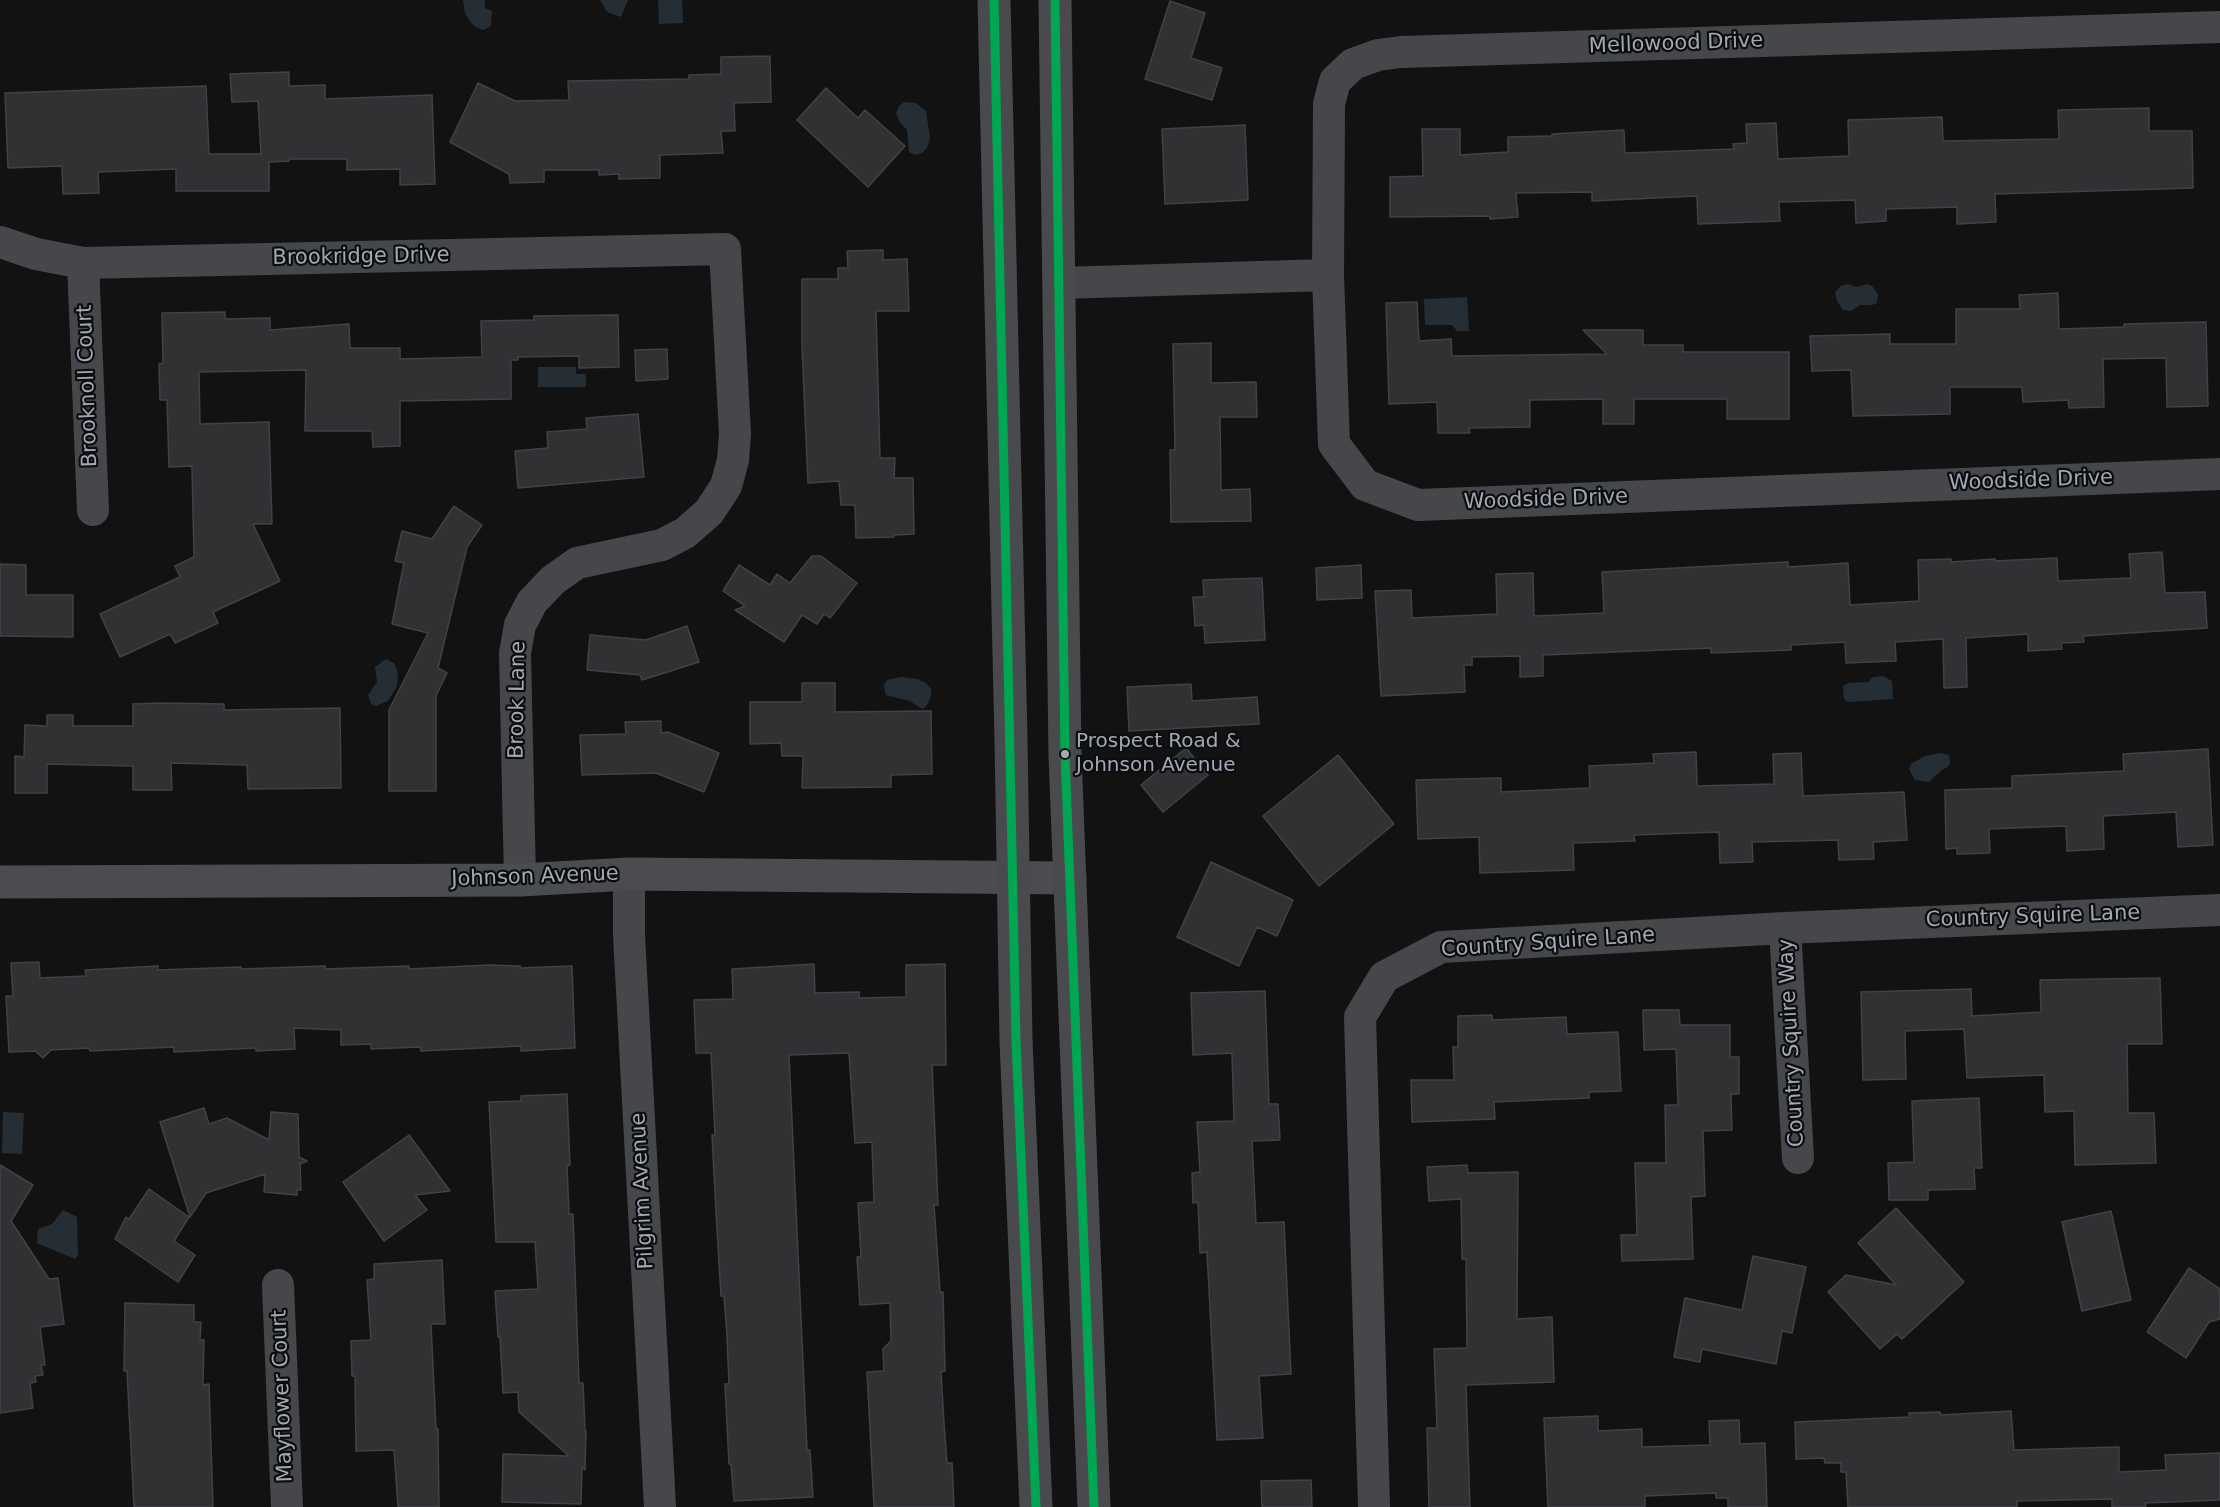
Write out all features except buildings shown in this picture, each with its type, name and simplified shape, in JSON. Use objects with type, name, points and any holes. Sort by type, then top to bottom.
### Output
[{"type":"main road","points":[[994,0],[1016,1041],[1036,1507]]},
{"type":"main road","points":[[1055,0],[1065,755],[1094,1507]]},
{"type":"street","name":"Mellowood Drive","points":[[1328,275],[1329,104],[1335,81],[1353,64],[1378,55],[1401,52],[2220,27]]},
{"type":"street","name":"Brookridge Drive","points":[[0,242],[36,254],[83,262],[725,249]]},
{"type":"street","name":"Brook Lane","points":[[520,880],[515,653],[520,625],[532,602],[553,580],[578,564],[662,545],[685,533],[708,512],[726,486],[733,460],[735,434],[725,249]]},
{"type":"street","name":"Brooknoll Court","points":[[83,262],[93,510]]},
{"type":"street","points":[[1059,283],[1328,275]]},
{"type":"street","name":"Woodside Drive","points":[[1328,275],[1334,444],[1365,485],[1418,505],[2220,474]]},
{"type":"street","name":"Johnson Avenue","points":[[0,882],[520,880],[629,874],[1070,878]]},
{"type":"street","name":"Pilgrim Avenue","points":[[629,874],[629,935],[660,1507]]},
{"type":"street","name":"Country Squire Lane","points":[[1374,1507],[1360,1017],[1384,976],[1441,947],[1785,927],[2220,910]]},
{"type":"street","name":"Country Squire Way","points":[[1785,927],[1798,1158]]},
{"type":"street","name":"Mayflower Court","points":[[278,1285],[287,1507]]},
{"type":"shaded area","points":[[463,0],[485,0],[485,8],[492,11],[491,25],[488,28],[483,30],[474,26],[465,13]]},
{"type":"shaded area","points":[[600,0],[628,0],[621,17],[607,12]]},
{"type":"shaded area","points":[[658,0],[682,0],[683,23],[659,24]]},
{"type":"shaded area","points":[[904,102],[916,103],[926,111],[930,138],[927,148],[915,155],[909,152],[907,130],[896,114],[899,106]]},
{"type":"shaded area","points":[[1848,284],[1856,287],[1867,284],[1872,286],[1878,294],[1877,303],[1860,305],[1851,311],[1843,310],[1837,301],[1835,292],[1841,286]]},
{"type":"shaded area","points":[[1467,297],[1469,331],[1457,331],[1452,325],[1425,325],[1424,299]]},
{"type":"shaded area","points":[[538,367],[576,367],[576,374],[586,374],[586,387],[538,387]]},
{"type":"shaded area","points":[[386,659],[394,663],[398,680],[388,701],[376,706],[371,704],[368,695],[377,682],[375,667]]},
{"type":"shaded area","points":[[1883,676],[1892,681],[1893,699],[1848,702],[1844,699],[1843,686],[1848,683],[1869,682],[1872,677]]},
{"type":"shaded area","points":[[901,677],[917,679],[926,683],[931,689],[931,696],[926,707],[922,709],[910,701],[886,695],[884,685],[887,680]]},
{"type":"shaded area","points":[[1940,753],[1949,755],[1948,767],[1929,782],[1915,780],[1909,769],[1911,764],[1925,756]]},
{"type":"shaded area","points":[[3,1112],[24,1113],[22,1154],[2,1153]]},
{"type":"shaded area","points":[[63,1210],[77,1217],[78,1255],[75,1259],[37,1243],[38,1229],[52,1224]]},
{"type":"transit line","points":[[994,0],[1016,1041],[1036,1507]]},
{"type":"transit line","points":[[1055,0],[1065,755],[1094,1507]]},
{"type":"place","name":"Prospect Road & Johnson Avenue","points":[[1065,754]]}]
